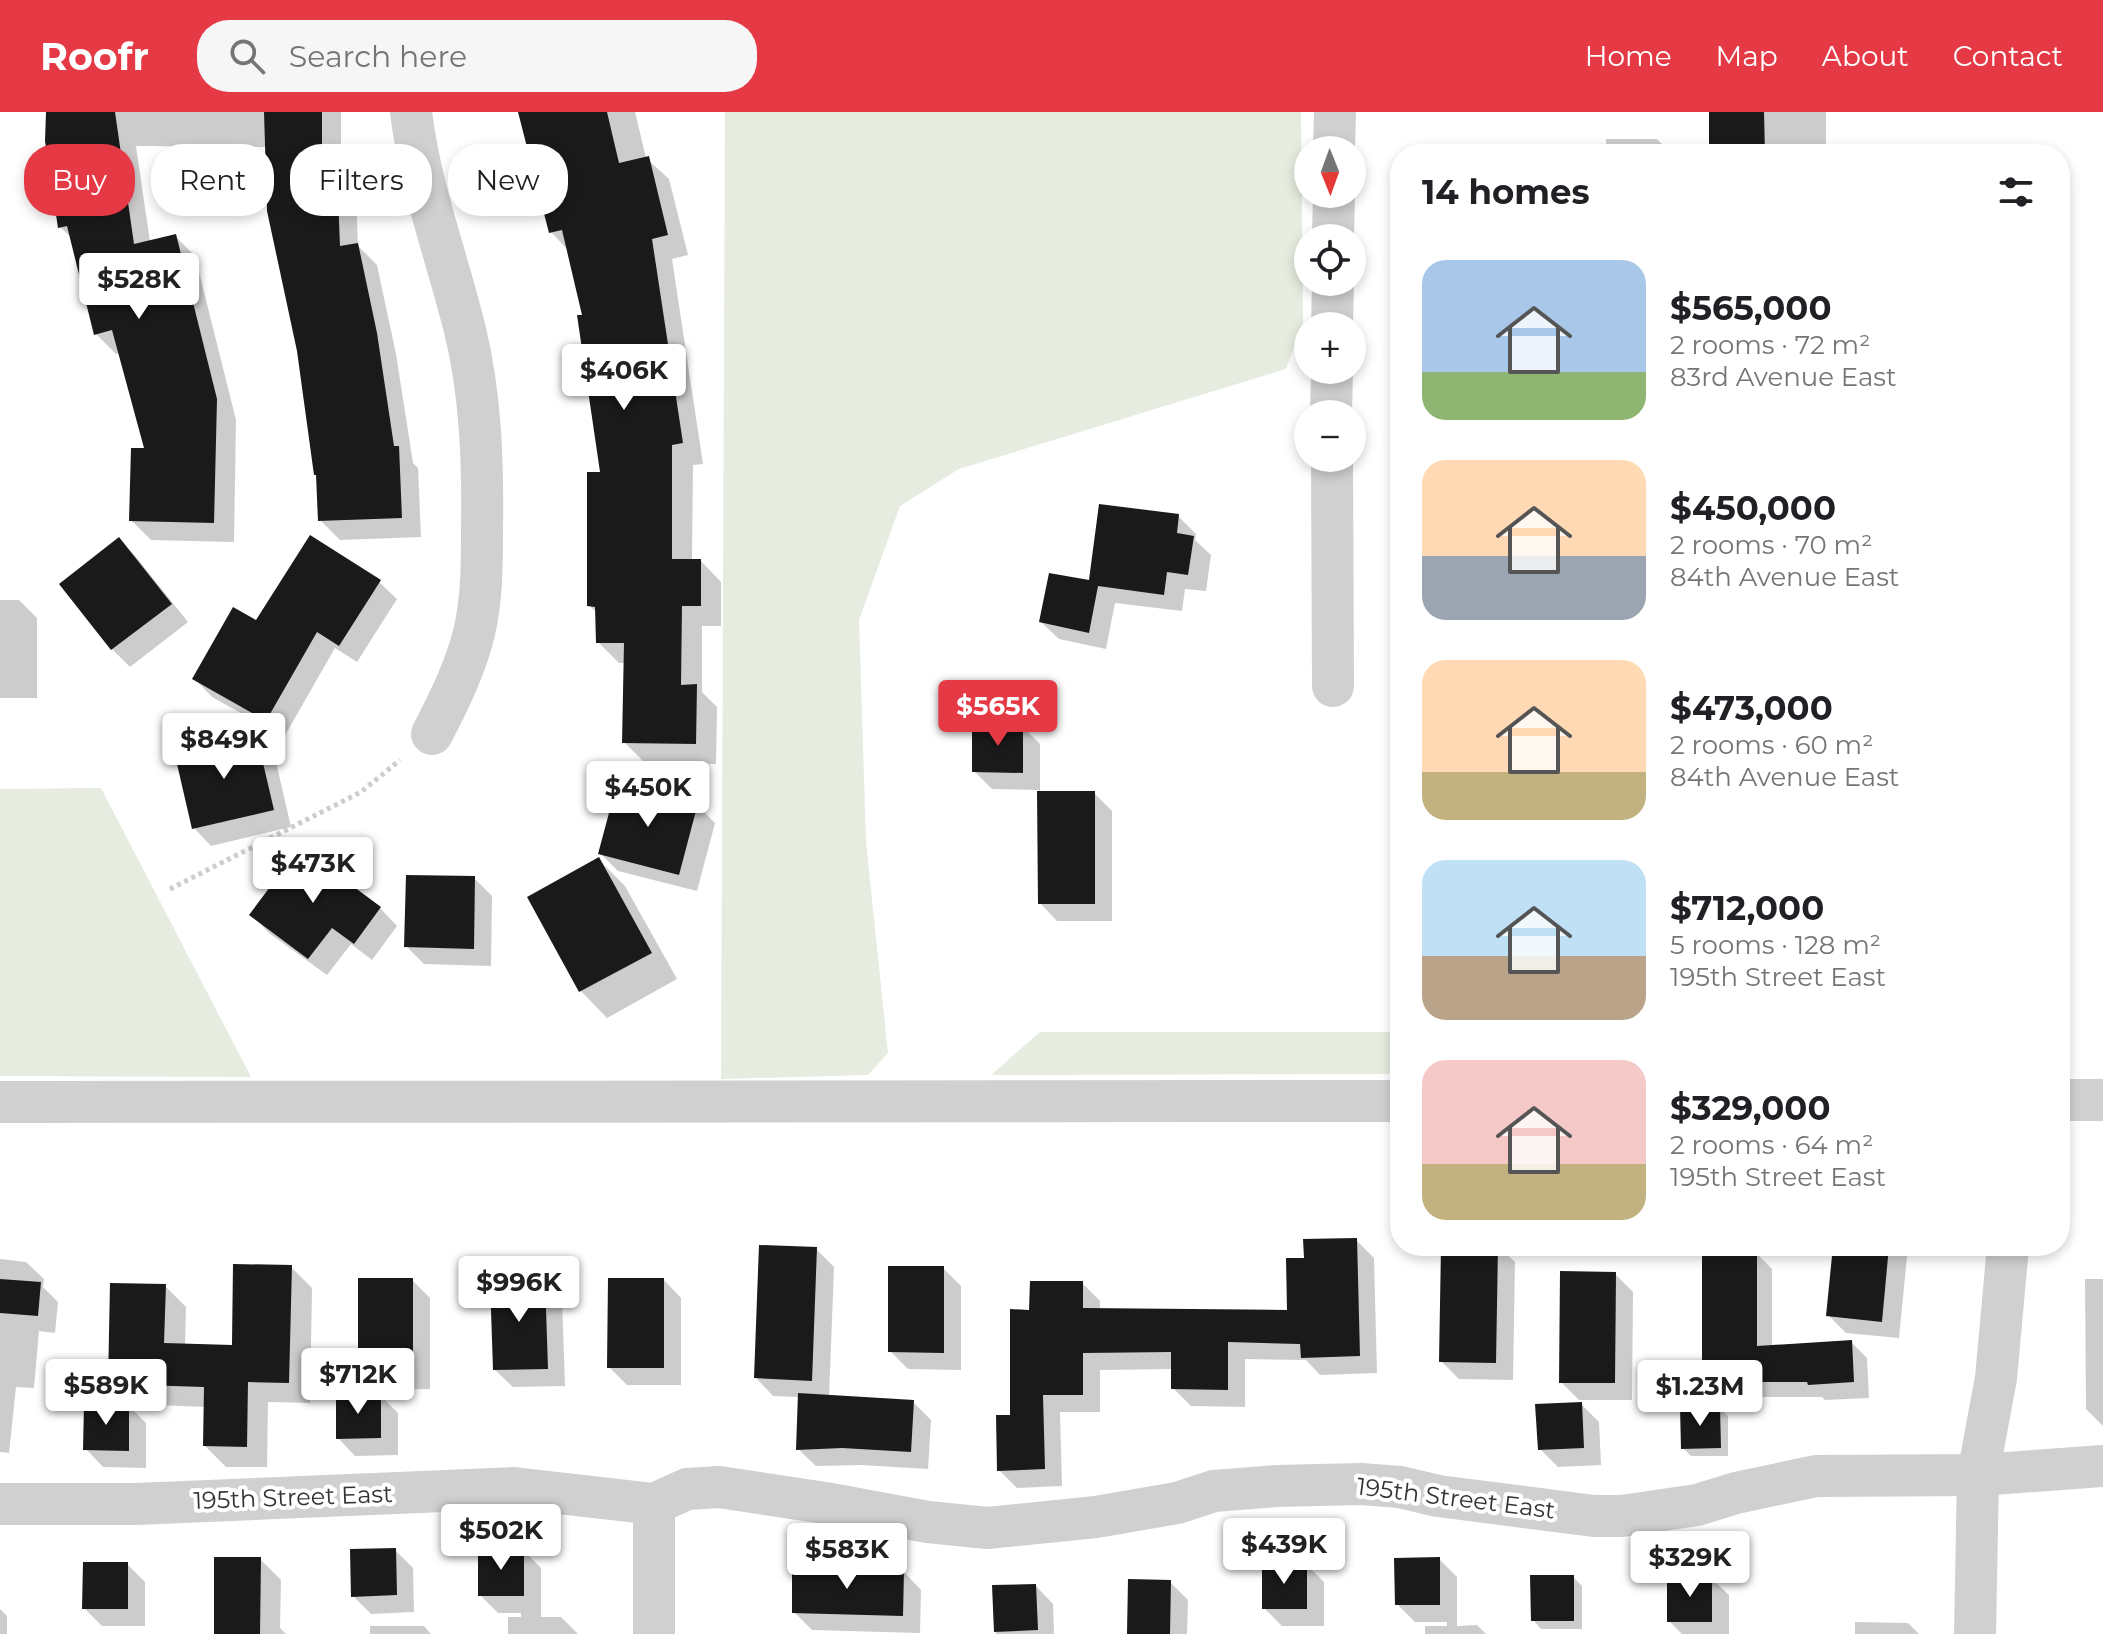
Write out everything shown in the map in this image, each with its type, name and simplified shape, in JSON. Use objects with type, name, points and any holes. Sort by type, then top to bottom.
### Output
[{"type":"street","points":[[411,112],[419,168],[441,239],[474,376],[483,464],[481,594],[474,632],[461,677],[432,734]]},
{"type":"street","points":[[1334,136],[1335,112]]},
{"type":"street","points":[[1332,472],[1333,686]]},
{"type":"street","points":[[2070,1100],[2103,1100]]},
{"type":"street","points":[[0,1102],[1390,1101]]},
{"type":"street","points":[[1975,1634],[1978,1475],[1996,1378],[2007,1256]]},
{"type":"street","name":"195th Street East","points":[[0,1504],[136,1504],[514,1488],[654,1504],[687,1489],[719,1487],[928,1522],[987,1528],[1096,1517],[1177,1503],[1214,1491],[1277,1486],[1361,1484],[1400,1487],[1438,1496],[1594,1516],[1622,1516],[1697,1505],[1736,1493],[1816,1476],[1978,1475],[2103,1466]]},
{"type":"street","points":[[654,1504],[654,1634]]},
{"type":"path","points":[[170,889],[361,792],[432,734]]},
{"type":"shaded area","points":[[725,112],[1301,112],[1301,136],[1294,136],[1294,208],[1302,208],[1302,224],[1294,224],[1294,296],[1303,296],[1303,312],[1294,312],[1294,347],[1286,369],[959,469],[900,506],[859,620],[866,842],[888,1053],[868,1075],[721,1079]]},
{"type":"shaded area","points":[[101,788],[251,1077],[0,1076],[0,789]]},
{"type":"shaded area","points":[[1040,1032],[1390,1032],[1390,1074],[991,1075]]},
{"type":"building","points":[[46,112],[115,112],[120,144],[45,144]]},
{"type":"building","points":[[264,112],[322,112],[322,144],[290,144],[290,216],[339,216],[340,246],[358,243],[377,333],[394,446],[399,446],[402,518],[318,521],[316,475],[297,351],[268,216],[274,216],[274,144],[265,144]]},
{"type":"building","points":[[518,112],[607,112],[619,163],[649,156],[668,235],[652,239],[683,443],[672,445],[672,559],[701,559],[701,606],[682,606],[681,685],[697,684],[696,744],[622,743],[624,643],[596,643],[595,607],[587,606],[587,472],[600,472],[577,315],[582,315],[562,230],[549,233],[545,216],[568,216],[568,144],[526,144]]},
{"type":"building","points":[[1709,112],[1764,112],[1765,144],[1709,144]]},
{"type":"building","points":[[56,216],[130,216],[134,244],[176,234],[217,399],[214,523],[129,521],[131,448],[144,448],[112,330],[94,335],[67,226],[58,228]]},
{"type":"building","points":[[1099,504],[1179,514],[1177,533],[1194,536],[1188,575],[1167,572],[1164,595],[1098,586],[1089,633],[1039,622],[1049,573],[1089,580]]},
{"type":"building","points":[[310,535],[381,580],[339,646],[317,632],[266,721],[192,679],[233,607],[256,620]]},
{"type":"building","points":[[119,537],[172,604],[111,650],[59,584]]},
{"type":"building","points":[[972,723],[1023,724],[1023,773],[972,772]]},
{"type":"building","points":[[256,733],[274,810],[192,829],[174,751]]},
{"type":"building","points":[[617,783],[698,803],[679,875],[598,854]]},
{"type":"building","points":[[1037,791],[1095,791],[1095,904],[1038,904]]},
{"type":"building","points":[[300,847],[381,907],[354,944],[332,928],[308,959],[249,915]]},
{"type":"building","points":[[599,857],[652,953],[579,992],[527,897]]},
{"type":"building","points":[[406,875],[475,876],[474,949],[404,947]]},
{"type":"building","points":[[1357,1238],[1360,1356],[1301,1358],[1300,1344],[1228,1342],[1228,1390],[1171,1389],[1171,1352],[1083,1353],[1083,1395],[1043,1395],[1045,1469],[997,1471],[996,1415],[1010,1415],[1010,1309],[1029,1310],[1030,1281],[1083,1281],[1083,1308],[1287,1310],[1286,1258],[1304,1258],[1303,1239]]},
{"type":"building","points":[[759,1245],[817,1247],[812,1381],[754,1378]]},
{"type":"building","points":[[1441,1256],[1498,1256],[1496,1363],[1439,1362]]},
{"type":"building","points":[[1702,1256],[1757,1256],[1757,1346],[1852,1340],[1854,1382],[1808,1385],[1807,1382],[1702,1382]]},
{"type":"building","points":[[1832,1256],[1888,1256],[1882,1322],[1826,1316]]},
{"type":"building","points":[[233,1264],[292,1265],[289,1383],[248,1382],[247,1447],[203,1446],[204,1387],[108,1384],[110,1283],[166,1284],[164,1343],[232,1345]]},
{"type":"building","points":[[888,1266],[944,1266],[944,1353],[888,1352]]},
{"type":"building","points":[[1560,1271],[1616,1272],[1615,1383],[1559,1383]]},
{"type":"building","points":[[358,1278],[413,1278],[413,1372],[358,1373]]},
{"type":"building","points":[[608,1278],[664,1278],[664,1368],[607,1368]]},
{"type":"building","points":[[0,1279],[41,1282],[38,1316],[0,1313]]},
{"type":"building","points":[[545,1279],[548,1369],[493,1370],[490,1280]]},
{"type":"building","points":[[336,1393],[381,1393],[381,1438],[336,1439]]},
{"type":"building","points":[[798,1393],[914,1400],[911,1452],[842,1448],[796,1450]]},
{"type":"building","points":[[1582,1402],[1584,1448],[1538,1450],[1535,1404]]},
{"type":"building","points":[[84,1403],[129,1403],[129,1451],[83,1450]]},
{"type":"building","points":[[1720,1406],[1721,1448],[1681,1449],[1680,1407]]},
{"type":"building","points":[[396,1548],[397,1595],[351,1597],[350,1549]]},
{"type":"building","points":[[478,1549],[524,1549],[524,1596],[478,1596]]},
{"type":"building","points":[[214,1557],[261,1557],[260,1634],[214,1634]]},
{"type":"building","points":[[1440,1557],[1440,1605],[1395,1605],[1394,1558]]},
{"type":"building","points":[[83,1562],[128,1562],[128,1609],[82,1609]]},
{"type":"building","points":[[1262,1562],[1307,1562],[1307,1609],[1262,1609]]},
{"type":"building","points":[[792,1565],[904,1570],[903,1616],[792,1613]]},
{"type":"building","points":[[1530,1575],[1574,1575],[1574,1621],[1531,1621]]},
{"type":"building","points":[[1667,1576],[1712,1576],[1712,1622],[1667,1622]]},
{"type":"building","points":[[1128,1579],[1171,1580],[1170,1634],[1127,1634]]},
{"type":"building","points":[[1036,1584],[1038,1630],[994,1632],[992,1585]]}]
